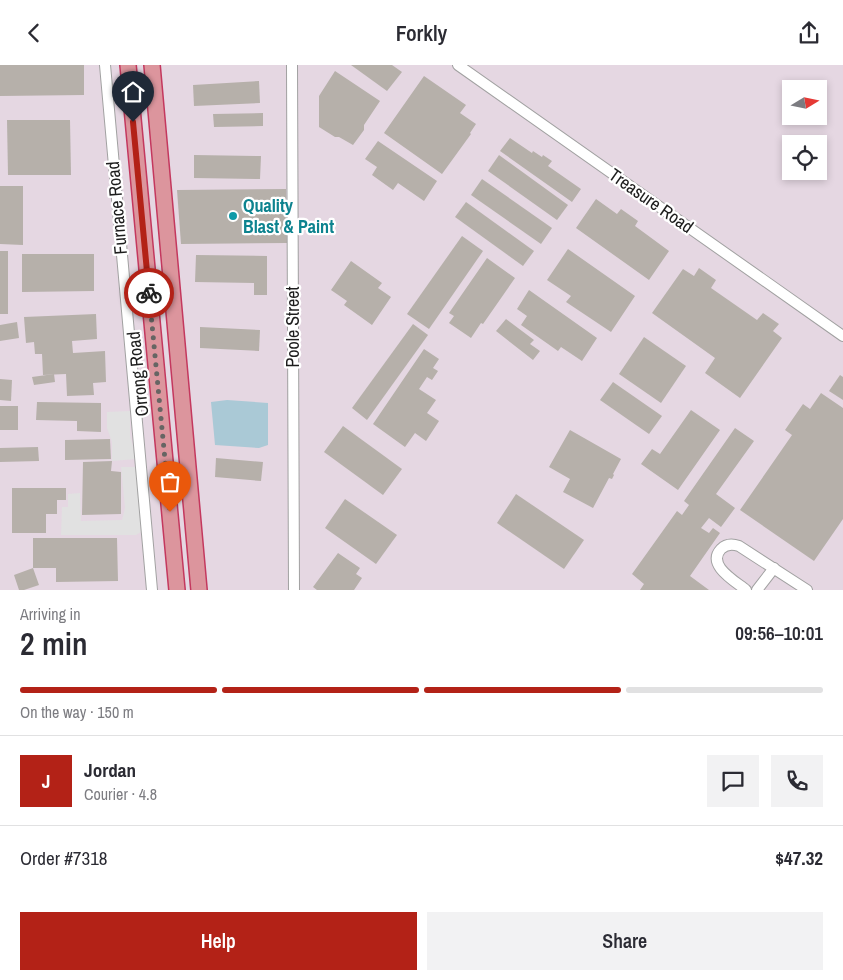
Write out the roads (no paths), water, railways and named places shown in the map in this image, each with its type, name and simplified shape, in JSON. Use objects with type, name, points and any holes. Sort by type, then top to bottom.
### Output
[{"type":"highway","name":"Orrong Road","points":[[128,65],[176,590]]},
{"type":"highway","points":[[152,65],[199,590]]},
{"type":"street","name":"Furnace Road","points":[[105,65],[152,590]]},
{"type":"street","name":"Poole Street","points":[[292,65],[294,590]]},
{"type":"street","name":"Treasure Road","points":[[458,65],[843,336]]},
{"type":"street","points":[[746,590],[719,567],[716,556],[724,546],[731,544],[739,546],[807,590]]},
{"type":"street","points":[[757,590],[774,568]]},
{"type":"water","points":[[227,400],[268,403],[268,445],[259,448],[215,445],[211,402]]},
{"type":"place","name":"Quality Blast & Paint","points":[[233,216]]}]
